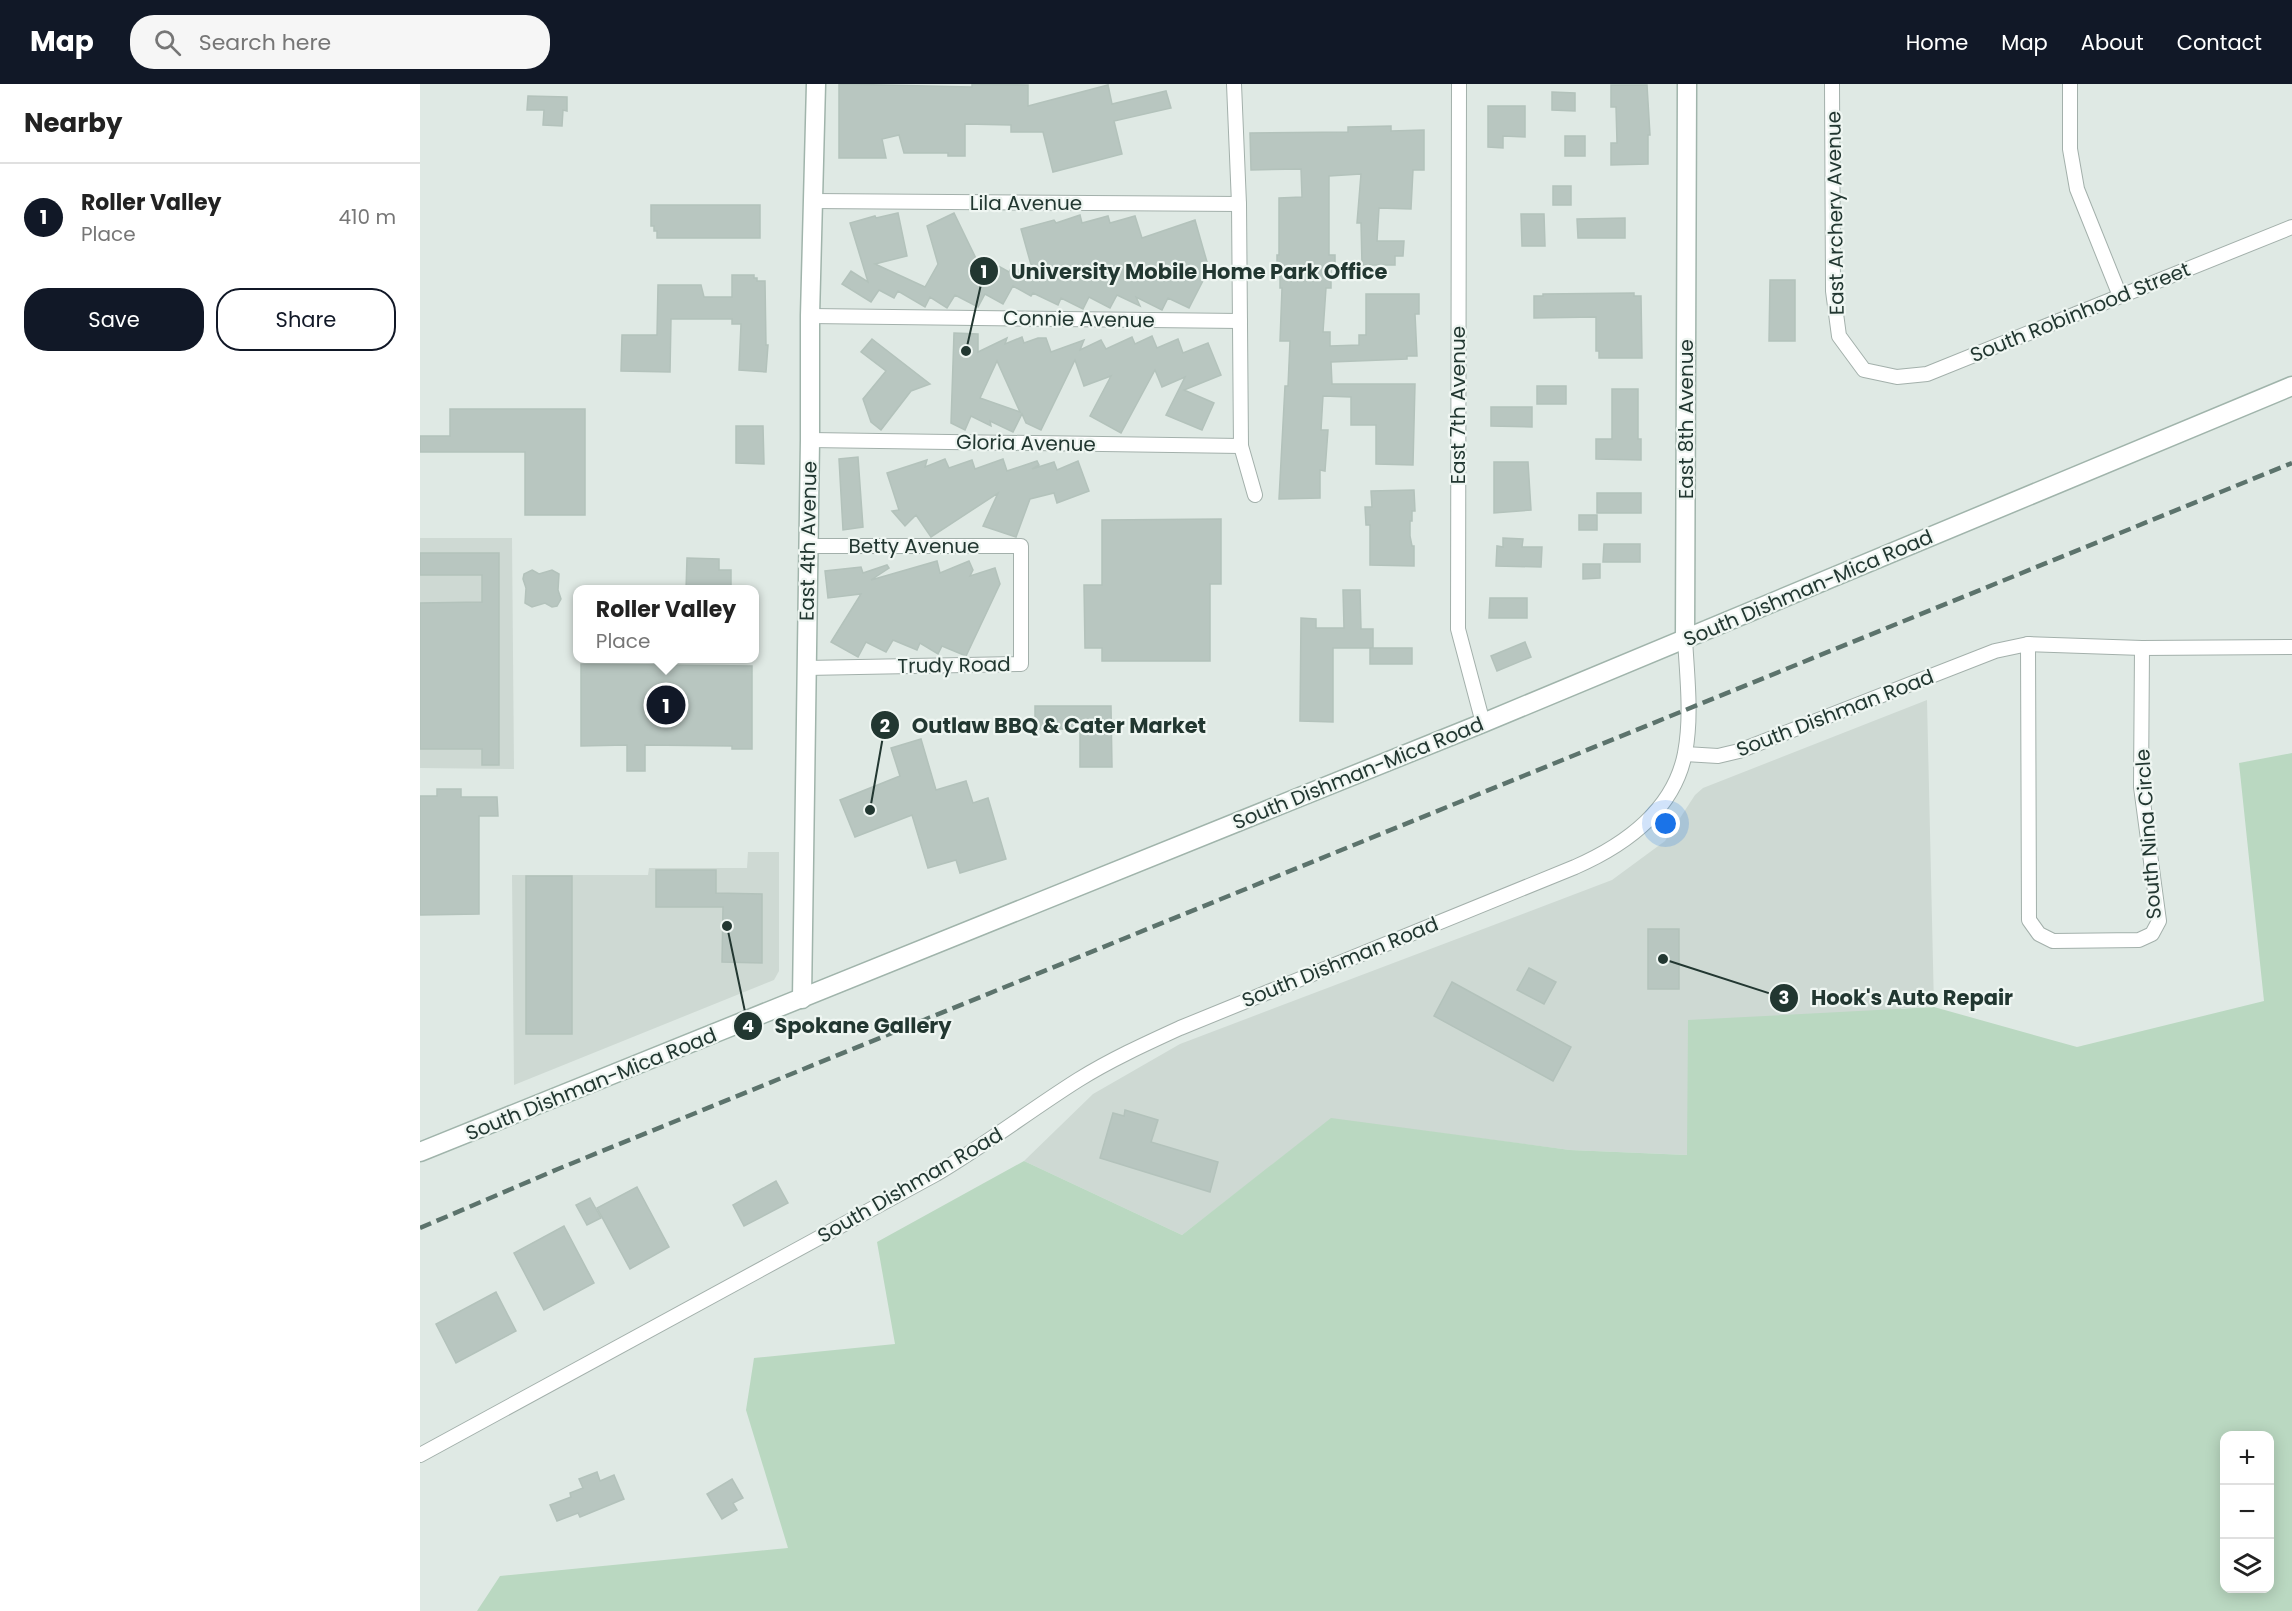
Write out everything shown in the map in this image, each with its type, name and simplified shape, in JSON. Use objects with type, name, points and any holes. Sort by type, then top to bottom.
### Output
[{"type":"main road","name":"East 4th Avenue","points":[[802,999],[810,316],[816,84]]},
{"type":"main road","name":"East 8th Avenue","points":[[1685,639],[1687,84]]},
{"type":"main road","name":"South Dishman-Mica Road","points":[[420,1152],[1484,723],[2292,386]]},
{"type":"street","points":[[1234,84],[1239,204],[1241,446],[1255,495]]},
{"type":"street","name":"East 7th Avenue","points":[[1459,84],[1458,629],[1484,723]]},
{"type":"street","name":"East Archery Avenue","points":[[1833,84],[1833,291],[1839,336],[1864,370]]},
{"type":"street","points":[[2070,84],[2070,149],[2077,189],[2120,296]]},
{"type":"street","name":"Lila Avenue","points":[[813,201],[1239,204]]},
{"type":"street","name":"South Robinhood Street","points":[[1864,370],[1897,377],[1927,374],[2292,227]]},
{"type":"street","name":"Connie Avenue","points":[[810,316],[1240,321]]},
{"type":"street","name":"Gloria Avenue","points":[[810,440],[1241,446]]},
{"type":"street","name":"Betty Avenue","points":[[808,546],[1021,546]]},
{"type":"street","name":"Trudy Road","points":[[806,668],[1021,664],[1021,546]]},
{"type":"street","name":"East 8th Avenue","points":[[1685,639],[1688,710],[1685,754]]},
{"type":"street","name":"South Dishman Road","points":[[420,1455],[936,1174],[983,1145],[1062,1090],[1129,1051],[1179,1028],[1575,867],[1613,849],[1642,827],[1660,806],[1673,786],[1685,754],[1718,756],[1739,751],[1995,651],[2028,644],[2142,648],[2292,647]]},
{"type":"street","name":"South Nina Circle","points":[[2028,644],[2029,920],[2039,934],[2053,941],[2139,940],[2152,934],[2159,921],[2141,788],[2142,648]]},
{"type":"shaded area","points":[[420,538],[512,538],[514,769],[420,768]]},
{"type":"shaded area","points":[[1927,700],[1934,1007],[1902,1008],[1688,1155],[1570,1150],[1331,1119],[1182,1235],[1024,1161],[1093,1094],[1180,1044],[1612,880],[1665,841],[1695,795],[1703,788]]},
{"type":"shaded area","points":[[748,852],[779,852],[779,971],[774,980],[514,1085],[512,875],[648,875],[649,868],[747,868]]},
{"type":"green space","points":[[2292,753],[2292,1611],[477,1611],[500,1576],[788,1548],[746,1410],[754,1358],[895,1344],[877,1242],[1024,1161],[1182,1235],[1331,1118],[1570,1150],[1687,1155],[1688,1020],[1934,1007],[2077,1047],[2264,1001],[2239,763]]},
{"type":"building","points":[[839,84],[972,87],[972,84],[1028,85],[1028,106],[1108,85],[1112,104],[1166,91],[1171,108],[1114,121],[1122,154],[1053,172],[1043,132],[1011,132],[1011,125],[965,124],[965,156],[948,156],[948,153],[904,153],[899,135],[882,139],[886,158],[839,158]]},
{"type":"building","points":[[1611,85],[1647,85],[1650,135],[1648,135],[1648,164],[1611,165],[1611,143],[1617,143],[1616,107],[1611,107]]},
{"type":"building","points":[[1552,92],[1575,93],[1575,111],[1552,110]]},
{"type":"building","points":[[528,96],[567,97],[567,111],[563,110],[562,126],[543,125],[544,110],[527,110]]},
{"type":"building","points":[[1488,106],[1525,106],[1525,137],[1503,136],[1503,148],[1488,147]]},
{"type":"building","points":[[1391,126],[1391,131],[1424,130],[1424,170],[1413,170],[1411,209],[1379,208],[1377,241],[1404,241],[1403,256],[1395,256],[1395,265],[1362,265],[1361,223],[1357,223],[1361,174],[1329,176],[1329,255],[1335,255],[1335,267],[1331,267],[1331,288],[1326,288],[1323,332],[1330,332],[1330,346],[1359,345],[1359,335],[1366,335],[1366,294],[1419,294],[1419,314],[1415,314],[1417,356],[1407,356],[1407,359],[1331,362],[1332,384],[1415,384],[1413,465],[1376,464],[1376,425],[1351,425],[1351,397],[1323,396],[1321,430],[1328,430],[1325,471],[1320,470],[1320,498],[1279,499],[1285,386],[1288,386],[1290,341],[1280,341],[1282,288],[1280,288],[1280,267],[1277,267],[1279,198],[1302,197],[1301,169],[1251,170],[1250,133],[1348,132],[1348,127]]},
{"type":"building","points":[[1565,136],[1585,136],[1585,156],[1565,156]]},
{"type":"building","points":[[1553,186],[1571,186],[1571,205],[1553,205]]},
{"type":"building","points":[[651,205],[760,205],[760,238],[657,238],[657,231],[654,231],[654,226],[651,226]]},
{"type":"building","points":[[898,213],[907,256],[875,264],[925,287],[938,264],[927,226],[954,213],[985,277],[993,263],[1009,272],[1012,266],[1035,279],[1021,229],[1054,220],[1056,223],[1080,215],[1082,223],[1108,216],[1110,223],[1135,216],[1142,238],[1195,220],[1209,269],[1189,308],[1168,298],[1162,310],[1136,297],[1140,306],[1117,295],[1110,308],[1089,297],[1083,309],[1061,298],[1058,305],[1033,293],[1031,296],[1013,286],[1003,304],[985,294],[978,307],[955,295],[947,308],[930,297],[925,307],[898,291],[894,298],[879,290],[871,302],[842,284],[851,271],[868,282],[850,223]]},
{"type":"building","points":[[1521,214],[1544,214],[1545,246],[1522,246]]},
{"type":"building","points":[[1625,218],[1625,238],[1578,238],[1577,219]]},
{"type":"building","points":[[732,275],[754,275],[757,281],[765,281],[766,345],[768,345],[766,372],[739,370],[741,324],[732,324],[732,319],[671,319],[670,372],[621,371],[622,335],[657,335],[658,285],[701,285],[704,297],[732,297]]},
{"type":"building","points":[[1770,280],[1795,280],[1795,341],[1769,341]]},
{"type":"building","points":[[1634,293],[1634,296],[1641,296],[1642,358],[1599,358],[1599,351],[1596,351],[1596,317],[1534,318],[1534,296]]},
{"type":"building","points":[[954,333],[978,334],[978,352],[1007,338],[1005,344],[1022,337],[1024,343],[1046,338],[1051,352],[1084,340],[1080,350],[1101,340],[1106,349],[1132,337],[1135,344],[1152,336],[1157,348],[1178,339],[1183,353],[1208,343],[1221,375],[1184,390],[1214,403],[1202,430],[1166,415],[1185,377],[1162,387],[1155,370],[1121,433],[1090,416],[1111,376],[1084,386],[1075,360],[1041,430],[1026,423],[1022,414],[1013,432],[990,421],[991,426],[971,416],[965,430],[951,423]],"holes":[[[997,361],[1020,412],[980,398]]]},
{"type":"building","points":[[872,339],[930,384],[911,391],[881,430],[871,422],[863,399],[886,371],[861,352]]},
{"type":"building","points":[[1537,386],[1566,386],[1566,404],[1537,404]]},
{"type":"building","points":[[1612,389],[1638,389],[1638,439],[1641,439],[1641,460],[1596,459],[1596,439],[1612,439]]},
{"type":"building","points":[[1491,407],[1532,407],[1532,427],[1491,426]]},
{"type":"building","points":[[450,409],[585,409],[585,515],[525,515],[525,452],[420,452],[420,436],[450,436]]},
{"type":"building","points":[[736,426],[763,426],[764,464],[736,463]]},
{"type":"building","points":[[858,457],[863,527],[843,530],[839,459]]},
{"type":"building","points":[[945,459],[949,468],[972,460],[975,469],[1003,459],[1007,471],[1037,461],[1039,465],[1032,469],[1054,462],[1057,470],[1078,461],[1089,491],[1057,503],[1054,493],[1030,499],[1016,537],[983,526],[998,493],[931,537],[916,515],[905,526],[892,511],[899,510],[887,473],[927,460],[925,467]]},
{"type":"building","points":[[1494,462],[1528,462],[1531,510],[1494,513]]},
{"type":"building","points":[[1414,490],[1415,511],[1412,511],[1412,521],[1410,521],[1410,536],[1412,546],[1414,546],[1414,566],[1370,565],[1370,525],[1366,525],[1365,507],[1372,507],[1371,491]]},
{"type":"building","points":[[1597,493],[1641,493],[1641,513],[1597,513]]},
{"type":"building","points":[[1579,515],[1597,515],[1597,530],[1579,530]]},
{"type":"building","points":[[1221,519],[1221,584],[1210,584],[1210,661],[1102,661],[1102,648],[1085,648],[1084,585],[1102,585],[1102,520]]},
{"type":"building","points":[[1503,538],[1523,539],[1522,547],[1542,547],[1541,567],[1496,566],[1497,546],[1503,547]]},
{"type":"building","points":[[1604,544],[1640,544],[1640,562],[1603,562]]},
{"type":"building","points":[[420,553],[499,553],[499,765],[482,765],[482,749],[420,749],[420,603],[482,602],[482,575],[420,575]]},
{"type":"building","points":[[687,558],[719,559],[719,570],[731,570],[731,585],[686,585]]},
{"type":"building","points":[[937,561],[940,573],[969,561],[973,570],[970,576],[995,568],[1000,584],[966,656],[942,646],[938,654],[920,643],[917,650],[893,640],[886,652],[866,642],[858,657],[831,642],[861,594],[828,598],[825,571],[861,567],[863,573],[887,565],[889,568],[871,580]]},
{"type":"building","points":[[1583,564],[1600,564],[1600,578],[1583,579]]},
{"type":"building","points":[[532,570],[539,574],[552,570],[559,574],[558,590],[561,599],[557,606],[552,607],[545,603],[532,607],[525,603],[524,574]]},
{"type":"building","points":[[1343,590],[1360,590],[1361,629],[1373,629],[1373,648],[1333,648],[1333,722],[1300,721],[1301,618],[1316,619],[1316,628],[1344,628]]},
{"type":"building","points":[[1490,598],[1527,598],[1527,618],[1489,618]]},
{"type":"building","points":[[1525,642],[1531,657],[1497,671],[1491,656]]},
{"type":"building","points":[[1370,648],[1412,648],[1412,664],[1370,664]]},
{"type":"building","points":[[581,664],[752,666],[752,749],[732,749],[732,746],[645,745],[645,771],[627,771],[627,745],[581,746]]},
{"type":"building","points":[[1035,706],[1111,706],[1112,767],[1080,767],[1080,729],[1035,729]]},
{"type":"building","points":[[921,739],[936,790],[966,781],[973,803],[988,798],[1006,859],[960,873],[956,860],[928,868],[912,815],[855,837],[840,800],[900,776],[891,748]]},
{"type":"building","points":[[437,789],[461,789],[461,797],[497,797],[498,816],[479,816],[479,914],[420,915],[420,796],[437,796]]},
{"type":"building","points":[[656,870],[716,870],[716,893],[762,894],[762,963],[722,962],[723,907],[656,907]]},
{"type":"building","points":[[526,876],[572,876],[572,1034],[526,1034]]},
{"type":"building","points":[[1648,929],[1679,929],[1679,989],[1648,989]]},
{"type":"building","points":[[1529,968],[1556,982],[1544,1004],[1517,990]]},
{"type":"building","points":[[1452,982],[1571,1047],[1553,1081],[1434,1016]]},
{"type":"building","points":[[1125,1110],[1158,1120],[1151,1142],[1218,1162],[1210,1192],[1100,1158],[1113,1113],[1124,1116]]},
{"type":"building","points":[[776,1181],[788,1203],[744,1226],[733,1205]]},
{"type":"building","points":[[637,1187],[669,1247],[630,1269],[597,1208]]},
{"type":"building","points":[[590,1198],[601,1218],[587,1225],[576,1205]]},
{"type":"building","points":[[564,1226],[594,1283],[544,1310],[514,1253]]},
{"type":"building","points":[[496,1292],[516,1331],[456,1363],[436,1324]]},
{"type":"building","points":[[597,1472],[600,1481],[614,1475],[624,1499],[580,1517],[578,1513],[557,1521],[550,1505],[571,1497],[570,1493],[583,1488],[579,1479]]},
{"type":"building","points":[[732,1479],[743,1498],[733,1503],[737,1510],[722,1519],[707,1494]]},
{"type":"railway","points":[[420,1228],[558,1169],[2292,463]]},
{"type":"place","name":"University Mobile Home Park Office","points":[[966,351]]},
{"type":"place","name":"Roller Valley","points":[[666,705]]},
{"type":"place","name":"Outlaw BBQ & Cater Market","points":[[870,810]]},
{"type":"place","name":"Spokane Gallery","points":[[727,926]]},
{"type":"place","name":"Hook's Auto Repair","points":[[1663,959]]}]
